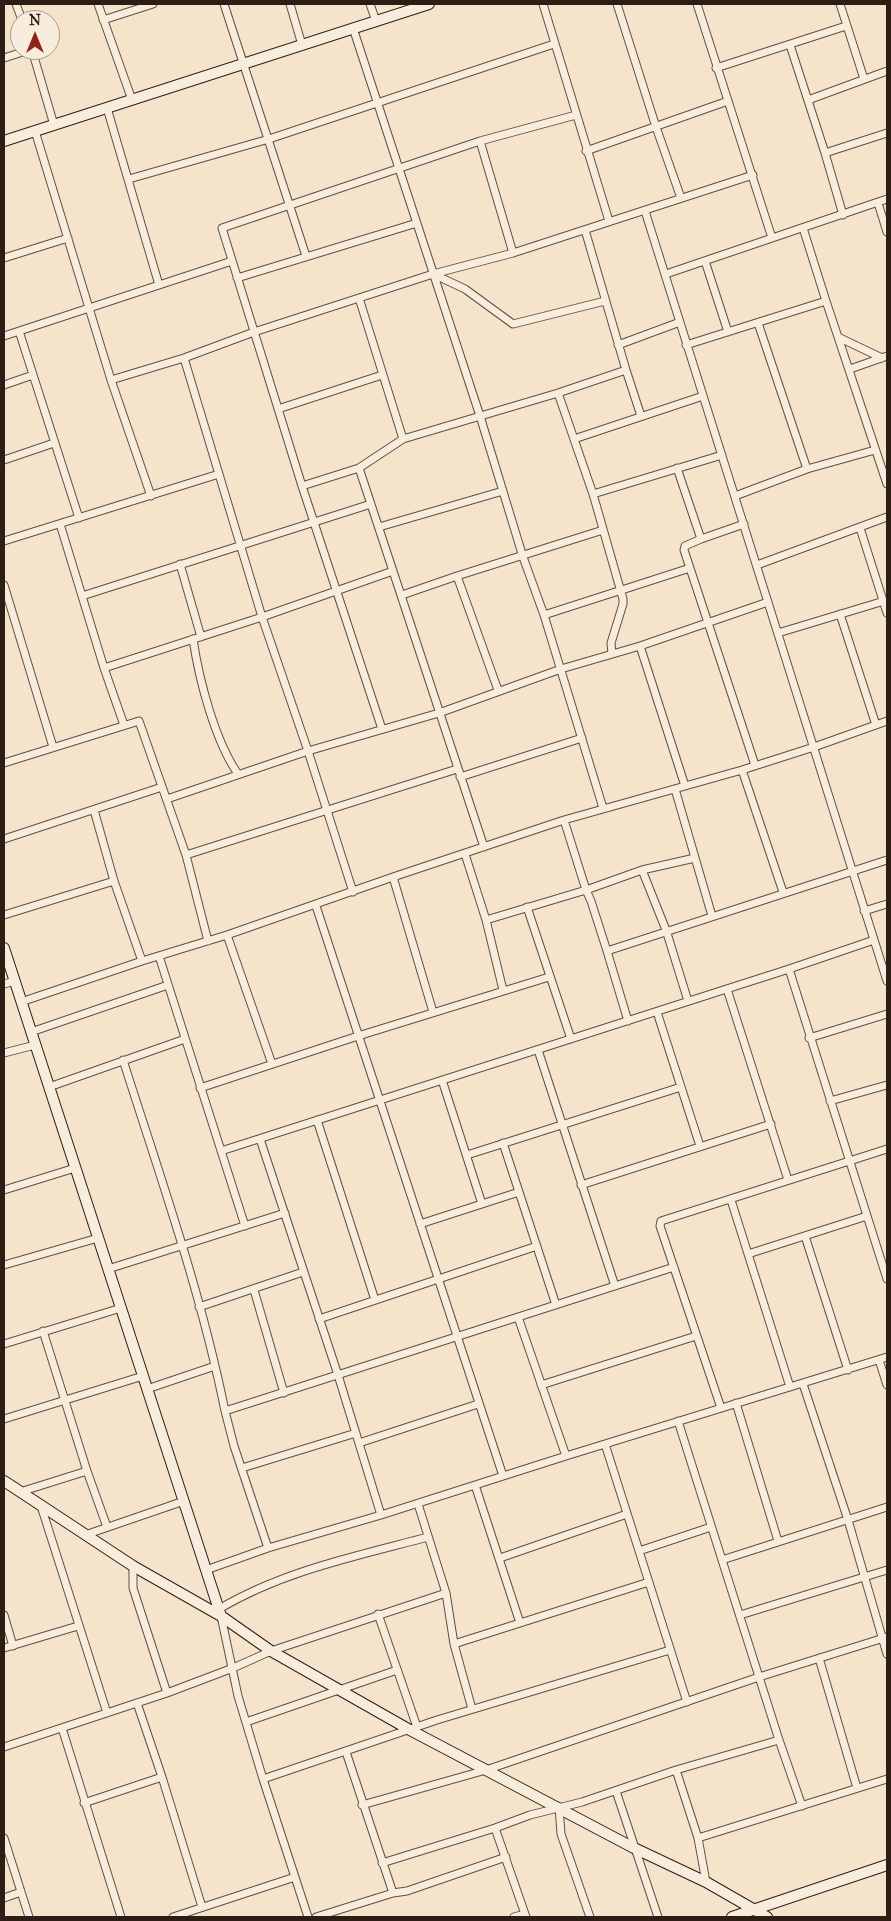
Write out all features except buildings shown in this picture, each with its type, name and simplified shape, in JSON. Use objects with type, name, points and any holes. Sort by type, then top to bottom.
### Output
[{"type":"street","points":[[98,4],[132,100]]},
{"type":"street","points":[[103,20],[153,4]]},
{"type":"street","points":[[224,4],[291,205],[306,256]]},
{"type":"street","points":[[290,4],[302,45]]},
{"type":"street","points":[[370,4],[376,21]]},
{"type":"street","points":[[4,141],[429,4]]},
{"type":"street","points":[[543,4],[586,151],[609,221]]},
{"type":"street","points":[[617,4],[681,198]]},
{"type":"street","points":[[697,4],[772,238]]},
{"type":"street","points":[[840,4],[864,79]]},
{"type":"street","points":[[716,68],[846,26]]},
{"type":"street","points":[[353,28],[480,416],[523,556],[544,615],[603,808]]},
{"type":"street","points":[[129,179],[269,139],[554,44]]},
{"type":"street","points":[[790,45],[825,152],[843,215]]},
{"type":"street","points":[[34,60],[54,125]]},
{"type":"street","points":[[808,100],[887,71]]},
{"type":"street","points":[[586,151],[728,101]]},
{"type":"street","points":[[107,108],[159,285]]},
{"type":"street","points":[[382,729],[302,486],[222,228],[480,140],[576,115]]},
{"type":"street","points":[[35,131],[111,380],[151,496]]},
{"type":"street","points":[[825,152],[887,133]]},
{"type":"street","points":[[480,140],[513,253]]},
{"type":"street","points":[[111,380],[184,358],[254,332],[433,274],[513,253],[753,175]]},
{"type":"street","points":[[666,274],[887,199]]},
{"type":"street","points":[[878,202],[887,232]]},
{"type":"street","points":[[645,211],[887,981]]},
{"type":"street","points":[[237,278],[417,223]]},
{"type":"street","points":[[804,228],[826,302],[840,338],[887,484]]},
{"type":"street","points":[[585,230],[605,302],[641,416]]},
{"type":"street","points":[[4,258],[68,238]]},
{"type":"street","points":[[4,336],[232,261]]},
{"type":"street","points":[[705,261],[728,332]]},
{"type":"street","points":[[433,274],[464,289],[513,324],[605,302]]},
{"type":"street","points":[[359,298],[403,439]]},
{"type":"street","points":[[686,345],[826,302]]},
{"type":"street","points":[[618,345],[680,322]]},
{"type":"street","points":[[758,323],[807,470]]},
{"type":"street","points":[[20,331],[79,518]]},
{"type":"street","points":[[840,338],[884,357]]},
{"type":"street","points":[[850,369],[884,357]]},
{"type":"street","points":[[184,358],[262,617],[308,751],[353,892]]},
{"type":"street","points":[[302,486],[359,468],[403,439],[558,393],[626,370]]},
{"type":"street","points":[[4,385],[33,375]]},
{"type":"street","points":[[278,409],[382,375]]},
{"type":"street","points":[[558,393],[593,494],[624,604],[612,643],[612,654]]},
{"type":"street","points":[[574,439],[704,396]]},
{"type":"street","points":[[4,460],[54,443]]},
{"type":"street","points":[[735,496],[807,470],[875,450]]},
{"type":"street","points":[[593,494],[722,455]]},
{"type":"street","points":[[359,468],[380,527],[458,773],[484,847]]},
{"type":"street","points":[[677,468],[701,538]]},
{"type":"street","points":[[4,540],[219,474]]},
{"type":"street","points":[[380,527],[503,491]]},
{"type":"street","points":[[82,596],[371,504]]},
{"type":"street","points":[[757,565],[887,517]]},
{"type":"street","points":[[60,524],[104,668],[124,725]]},
{"type":"street","points":[[744,524],[701,538],[686,546],[684,550],[754,765]]},
{"type":"street","points":[[860,528],[887,614]]},
{"type":"street","points":[[402,595],[603,530]]},
{"type":"street","points":[[180,564],[201,637]]},
{"type":"street","points":[[544,615],[690,568]]},
{"type":"street","points":[[104,668],[262,617],[393,571]]},
{"type":"street","points":[[457,576],[498,690]]},
{"type":"street","points":[[4,585],[53,747]]},
{"type":"street","points":[[778,633],[884,601]]},
{"type":"street","points":[[167,798],[308,751],[439,713],[498,690],[640,646],[768,602]]},
{"type":"street","points":[[840,614],[876,725]]},
{"type":"street","points":[[193,639],[198,666],[220,740],[229,761],[238,774]]},
{"type":"street","points":[[640,646],[685,786]]},
{"type":"street","points":[[4,763],[137,721],[140,722],[186,856],[208,941]]},
{"type":"street","points":[[22,1002],[142,961],[316,906],[393,877],[564,820],[742,770],[887,721]]},
{"type":"street","points":[[186,856],[327,811],[582,738]]},
{"type":"street","points":[[742,770],[783,892]]},
{"type":"street","points":[[4,839],[162,787]]},
{"type":"street","points":[[675,789],[712,916]]},
{"type":"street","points":[[94,810],[114,881],[142,961]]},
{"type":"street","points":[[564,820],[607,950],[628,1021]]},
{"type":"street","points":[[465,854],[486,920],[503,990]]},
{"type":"street","points":[[486,920],[586,890],[642,870],[695,858]]},
{"type":"street","points":[[607,950],[887,860]]},
{"type":"street","points":[[642,870],[666,930],[688,1001]]},
{"type":"street","points":[[393,877],[433,1012]]},
{"type":"street","points":[[4,914],[114,881]]},
{"type":"street","points":[[864,911],[887,904]]},
{"type":"street","points":[[316,906],[378,1101],[478,1404],[504,1476]]},
{"type":"street","points":[[527,907],[571,1039]]},
{"type":"street","points":[[227,935],[272,1064]]},
{"type":"street","points":[[221,1152],[874,940]]},
{"type":"street","points":[[4,948],[220,1613],[238,1696],[308,1917]]},
{"type":"street","points":[[159,956],[245,1226]]},
{"type":"street","points":[[788,969],[887,1277]]},
{"type":"street","points":[[200,1088],[549,976]]},
{"type":"street","points":[[4,984],[14,981]]},
{"type":"street","points":[[31,1032],[168,984]]},
{"type":"street","points":[[727,989],[788,1180]]},
{"type":"street","points":[[657,1012],[700,1146]]},
{"type":"street","points":[[809,1038],[887,1014]]},
{"type":"street","points":[[49,1087],[185,1039]]},
{"type":"street","points":[[4,1053],[35,1045]]},
{"type":"street","points":[[538,1050],[615,1286]]},
{"type":"street","points":[[123,1060],[182,1246],[215,1366],[225,1411],[268,1548]]},
{"type":"street","points":[[442,1080],[482,1204]]},
{"type":"street","points":[[830,1101],[887,1084]]},
{"type":"street","points":[[467,1155],[681,1087]]},
{"type":"street","points":[[317,1120],[375,1300]]},
{"type":"street","points":[[581,1185],[771,1124]]},
{"type":"street","points":[[260,1139],[338,1375],[381,1516]]},
{"type":"street","points":[[503,1143],[556,1305]]},
{"type":"street","points":[[721,1408],[660,1226],[661,1221],[887,1149]]},
{"type":"street","points":[[4,1190],[75,1168]]},
{"type":"street","points":[[420,1224],[519,1192]]},
{"type":"street","points":[[731,1200],[790,1387]]},
{"type":"street","points":[[108,1269],[285,1213]]},
{"type":"street","points":[[748,1254],[867,1216]]},
{"type":"street","points":[[806,1236],[848,1370]]},
{"type":"street","points":[[4,1266],[98,1238]]},
{"type":"street","points":[[319,1319],[537,1246]]},
{"type":"street","points":[[225,1411],[674,1267]]},
{"type":"street","points":[[199,1307],[303,1272]]},
{"type":"street","points":[[254,1290],[284,1392]]},
{"type":"street","points":[[4,1344],[121,1308]]},
{"type":"street","points":[[518,1317],[566,1456]]},
{"type":"street","points":[[43,1332],[87,1471],[107,1527]]},
{"type":"street","points":[[541,1385],[696,1336]]},
{"type":"street","points":[[206,1570],[268,1548],[381,1516],[566,1456],[887,1357]]},
{"type":"street","points":[[879,1360],[887,1385]]},
{"type":"street","points":[[147,1389],[215,1366]]},
{"type":"street","points":[[4,1418],[143,1376]]},
{"type":"street","points":[[803,1384],[885,1638],[887,1654]]},
{"type":"street","points":[[736,1403],[778,1541]]},
{"type":"street","points":[[359,1443],[478,1404]]},
{"type":"street","points":[[678,1421],[779,1740],[802,1806]]},
{"type":"street","points":[[242,1468],[356,1433]]},
{"type":"street","points":[[605,1444],[687,1702]]},
{"type":"street","points":[[20,1492],[87,1471]]},
{"type":"street","points":[[4,1482],[133,1566],[220,1613],[271,1651],[486,1770],[634,1848],[706,1882],[767,1917]]},
{"type":"street","points":[[475,1485],[520,1623]]},
{"type":"street","points":[[84,1535],[184,1501]]},
{"type":"street","points":[[418,1504],[446,1593],[454,1644],[472,1709]]},
{"type":"street","points":[[41,1506],[107,1713]]},
{"type":"street","points":[[722,1560],[887,1507]]},
{"type":"street","points":[[500,1558],[627,1514]]},
{"type":"street","points":[[639,1551],[711,1527]]},
{"type":"street","points":[[220,1613],[251,1591],[309,1569],[428,1537]]},
{"type":"street","points":[[133,1566],[133,1588],[167,1693]]},
{"type":"street","points":[[740,1615],[887,1570]]},
{"type":"street","points":[[454,1644],[649,1582]]},
{"type":"street","points":[[4,1747],[167,1693],[233,1668],[271,1651],[446,1593]]},
{"type":"street","points":[[378,1614],[413,1728]]},
{"type":"street","points":[[4,1615],[13,1646]]},
{"type":"street","points":[[4,1648],[78,1626]]},
{"type":"street","points":[[362,1805],[486,1770],[759,1677],[885,1638]]},
{"type":"street","points":[[263,1779],[472,1709],[670,1650]]},
{"type":"street","points":[[819,1658],[857,1788]]},
{"type":"street","points":[[246,1722],[396,1670]]},
{"type":"street","points":[[137,1703],[202,1906]]},
{"type":"street","points":[[62,1728],[121,1917]]},
{"type":"street","points":[[382,1863],[559,1807],[582,1802],[676,1770],[779,1740]]},
{"type":"street","points":[[346,1752],[362,1805],[393,1893]]},
{"type":"street","points":[[676,1770],[698,1838],[706,1882]]},
{"type":"street","points":[[84,1803],[162,1778]]},
{"type":"street","points":[[698,1838],[887,1779]]},
{"type":"street","points":[[616,1791],[658,1917]]},
{"type":"street","points":[[559,1807],[561,1834],[590,1917]]},
{"type":"street","points":[[495,1828],[526,1916],[514,1917]]},
{"type":"street","points":[[4,1838],[29,1917]]},
{"type":"street","points":[[316,1917],[393,1893],[408,1891],[506,1857]]},
{"type":"street","points":[[732,1917],[887,1865]]},
{"type":"street","points":[[173,1917],[295,1877]]},
{"type":"street","points":[[4,1898],[21,1892]]}]
